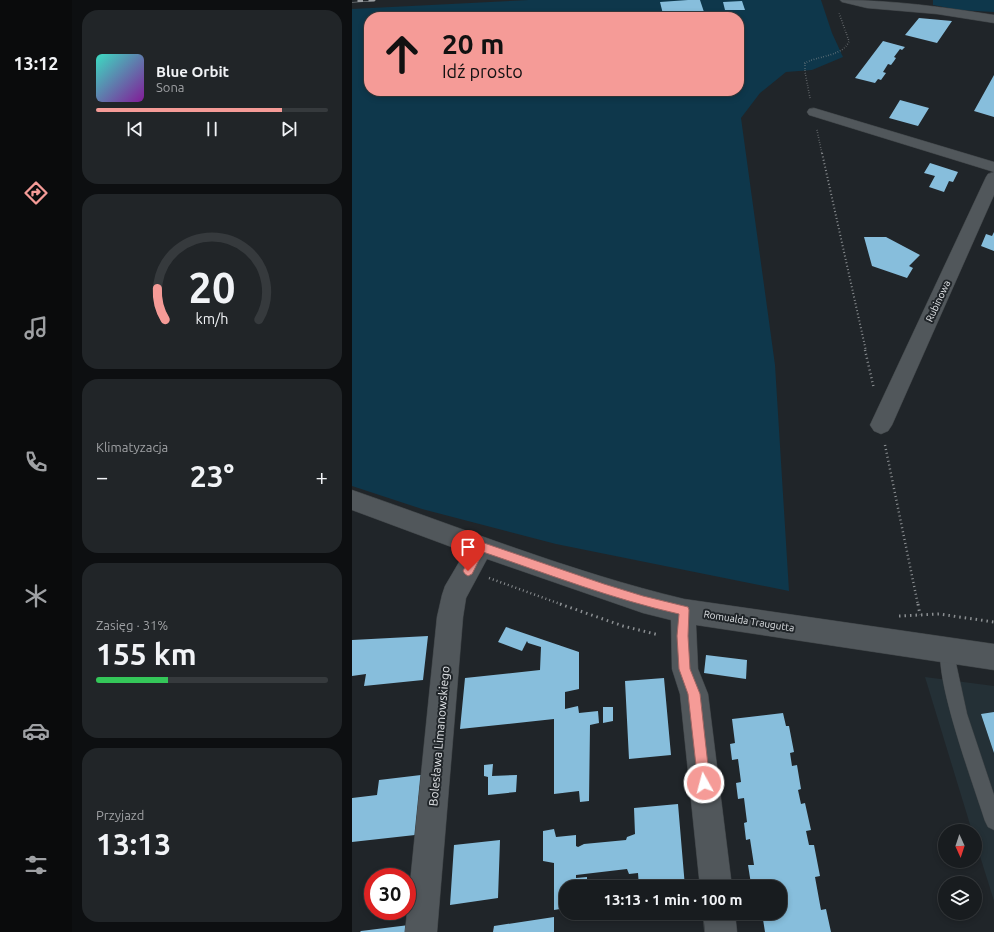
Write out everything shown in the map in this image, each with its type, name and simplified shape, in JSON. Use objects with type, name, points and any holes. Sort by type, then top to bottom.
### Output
[{"type":"street","points":[[841,3],[938,10],[994,19]]},
{"type":"street","points":[[814,112],[994,167]]},
{"type":"street","name":"Rubinowa","points":[[881,424],[994,177]]},
{"type":"street","name":"Romualda Traugutta","points":[[352,500],[604,589],[643,601],[684,610],[994,657]]},
{"type":"street","name":"Bolesława Limanowskiego","points":[[421,932],[450,617],[454,595],[481,546]]},
{"type":"street","points":[[684,610],[683,636],[685,669],[694,694],[715,880]]},
{"type":"street","points":[[720,920],[721,932]]},
{"type":"lane","points":[[947,650],[948,672],[960,715],[994,821]]},
{"type":"path","points":[[841,3],[849,41],[848,44],[842,49],[804,63],[805,72],[881,424],[920,615]]},
{"type":"path","points":[[468,571],[623,626],[649,633],[674,637],[683,636]]},
{"type":"path","points":[[898,616],[939,614],[994,622]]},
{"type":"shaded area","points":[[529,0],[821,0],[832,33],[843,57],[812,70],[786,72],[760,93],[741,118],[775,365],[789,591],[556,544],[422,509],[352,486],[352,9]]},
{"type":"shaded area","points":[[933,0],[994,0],[994,12],[959,10],[933,5]]},
{"type":"shaded area","points":[[925,677],[994,686],[994,901],[982,862],[982,824],[970,824]]},
{"type":"building","points":[[700,0],[704,12],[662,12],[660,2]]},
{"type":"building","points":[[742,1],[745,10],[725,10],[723,2]]},
{"type":"building","points":[[919,18],[952,21],[937,43],[905,35]]},
{"type":"building","points":[[883,41],[905,47],[902,50],[900,49],[894,57],[896,58],[891,65],[888,64],[883,72],[886,73],[881,80],[878,79],[875,83],[855,78]]},
{"type":"building","points":[[994,75],[994,117],[974,111]]},
{"type":"building","points":[[900,100],[929,108],[918,126],[889,118]]},
{"type":"building","points":[[930,163],[958,172],[953,182],[949,181],[944,192],[929,187],[935,176],[924,173]]},
{"type":"building","points":[[994,232],[994,251],[981,246],[986,234],[992,236]]},
{"type":"building","points":[[864,237],[886,237],[920,255],[909,266],[913,268],[907,278],[872,266]]},
{"type":"building","points":[[506,627],[579,652],[579,689],[565,692],[565,709],[578,706],[579,713],[598,711],[599,723],[590,725],[589,801],[580,802],[579,791],[554,794],[554,719],[460,729],[465,678],[540,670],[541,647],[528,643],[527,641],[522,651],[498,642]]},
{"type":"building","points":[[428,636],[423,680],[364,686],[366,674],[352,676],[352,640]]},
{"type":"building","points":[[706,655],[747,660],[746,679],[704,673]]},
{"type":"building","points":[[664,678],[671,755],[629,759],[625,681]]},
{"type":"building","points":[[603,707],[613,707],[613,721],[603,723]]},
{"type":"building","points":[[994,712],[994,753],[981,714]]},
{"type":"building","points":[[783,713],[786,726],[789,726],[794,752],[790,753],[792,766],[797,765],[801,789],[798,790],[801,804],[805,803],[811,830],[806,831],[809,845],[814,845],[820,876],[815,877],[821,910],[826,909],[831,932],[765,932],[763,920],[787,920],[787,880],[750,880],[748,865],[754,865],[750,839],[746,840],[744,823],[747,822],[744,798],[738,799],[736,783],[741,782],[738,759],[732,760],[730,744],[735,743],[732,719]]},
{"type":"building","points":[[493,764],[492,776],[517,775],[516,792],[488,795],[488,777],[484,776],[484,765]]},
{"type":"building","points":[[421,775],[415,835],[352,842],[352,798],[377,795],[379,780]]},
{"type":"building","points":[[678,804],[684,880],[638,880],[638,873],[629,874],[627,869],[576,875],[576,878],[587,877],[587,880],[559,880],[559,909],[554,910],[554,863],[543,861],[543,831],[554,829],[556,837],[576,835],[576,846],[578,847],[584,844],[626,840],[627,837],[635,834],[634,808]]},
{"type":"building","points":[[500,840],[498,898],[450,905],[454,845]]},
{"type":"building","points":[[554,917],[554,932],[493,932],[494,926]]},
{"type":"building","points":[[409,925],[408,932],[360,932],[361,931]]},
{"type":"railway","points":[[352,1],[374,0]]},
{"type":"route","points":[[468,571],[481,546],[604,589],[643,601],[684,610],[683,636],[685,669],[694,694],[704,783]]}]
